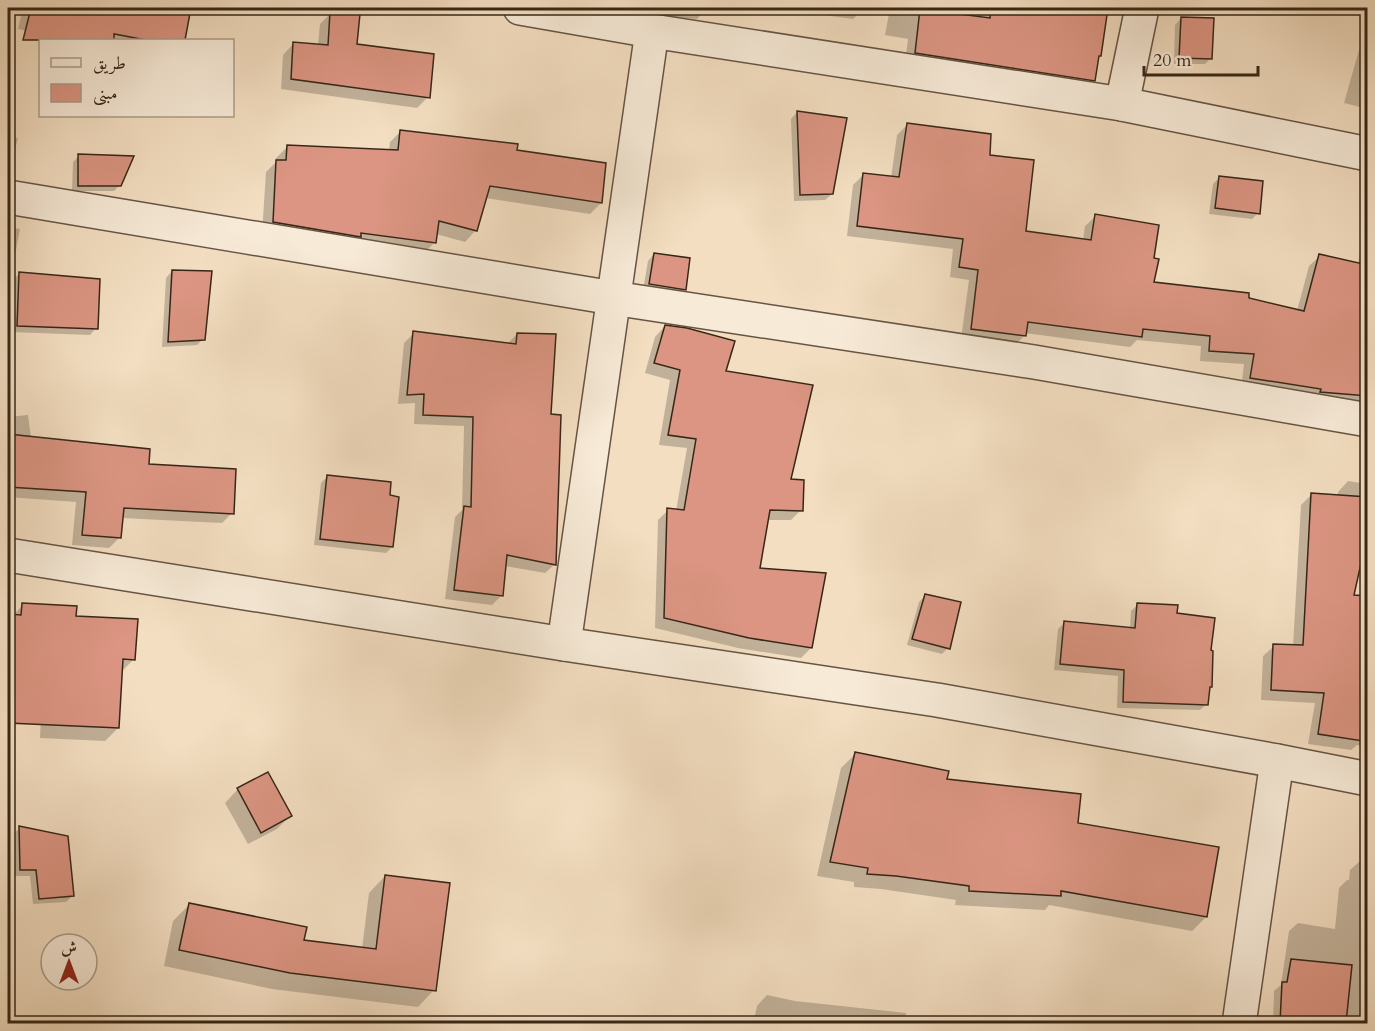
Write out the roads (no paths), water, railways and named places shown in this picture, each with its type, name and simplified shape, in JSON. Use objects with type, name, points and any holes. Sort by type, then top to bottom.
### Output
[{"type":"street","points":[[520,8],[652,31],[1122,104],[1368,154]]},
{"type":"street","points":[[1122,104],[1142,8]]},
{"type":"street","points":[[564,644],[652,31]]},
{"type":"street","points":[[8,197],[613,298],[1034,362],[1368,420]]},
{"type":"street","points":[[8,555],[564,644],[937,700],[1277,761],[1366,773]]},
{"type":"street","points":[[1239,1023],[1277,761]]}]
